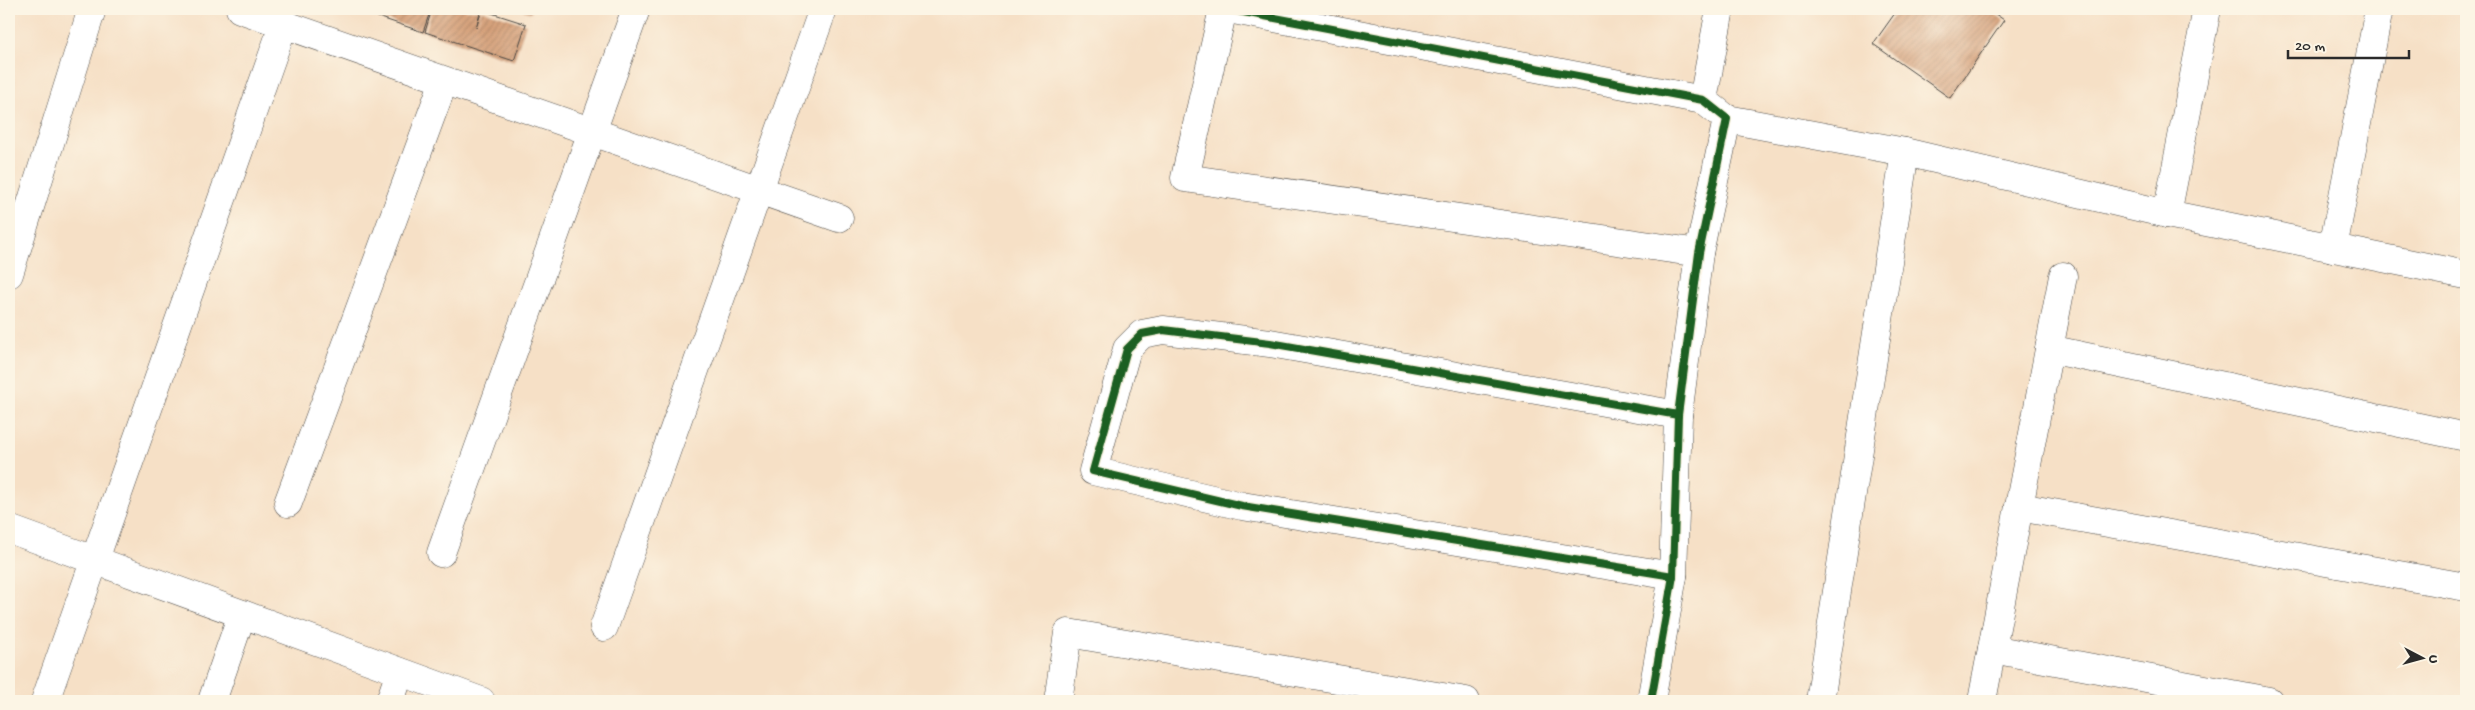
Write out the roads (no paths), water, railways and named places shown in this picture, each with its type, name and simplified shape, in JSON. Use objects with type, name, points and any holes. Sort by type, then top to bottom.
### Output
[{"type":"street","points":[[9,274],[92,9]]},
{"type":"street","points":[[240,9],[839,218]]},
{"type":"street","points":[[442,552],[636,9]]},
{"type":"street","points":[[604,627],[824,9]]},
{"type":"street","points":[[1223,9],[1185,178],[1700,253]]},
{"type":"street","points":[[1228,9],[1703,100],[1727,119],[1905,152],[2167,214],[2466,275]]},
{"type":"street","points":[[1703,100],[1720,9]]},
{"type":"street","points":[[2167,214],[2207,9]]},
{"type":"street","points":[[2333,248],[2379,9]]},
{"type":"street","points":[[45,701],[284,23]]},
{"type":"street","points":[[288,502],[444,81]]},
{"type":"street","points":[[1651,701],[1673,576],[1678,415],[1700,253],[1727,119]]},
{"type":"street","points":[[1820,701],[1905,152]]},
{"type":"street","points":[[1982,701],[2063,276]]},
{"type":"street","points":[[1673,576],[1242,506],[1093,472],[1126,349],[1142,334],[1163,330],[1270,343],[1678,415]]},
{"type":"street","points":[[2049,350],[2466,437]]},
{"type":"street","points":[[2019,507],[2466,588]]},
{"type":"street","points":[[9,529],[480,701]]},
{"type":"street","points":[[212,701],[242,614]]},
{"type":"street","points":[[1058,701],[1068,633],[1466,701]]},
{"type":"street","points":[[1992,649],[2269,701]]},
{"type":"street","points":[[390,701],[400,672]]}]
